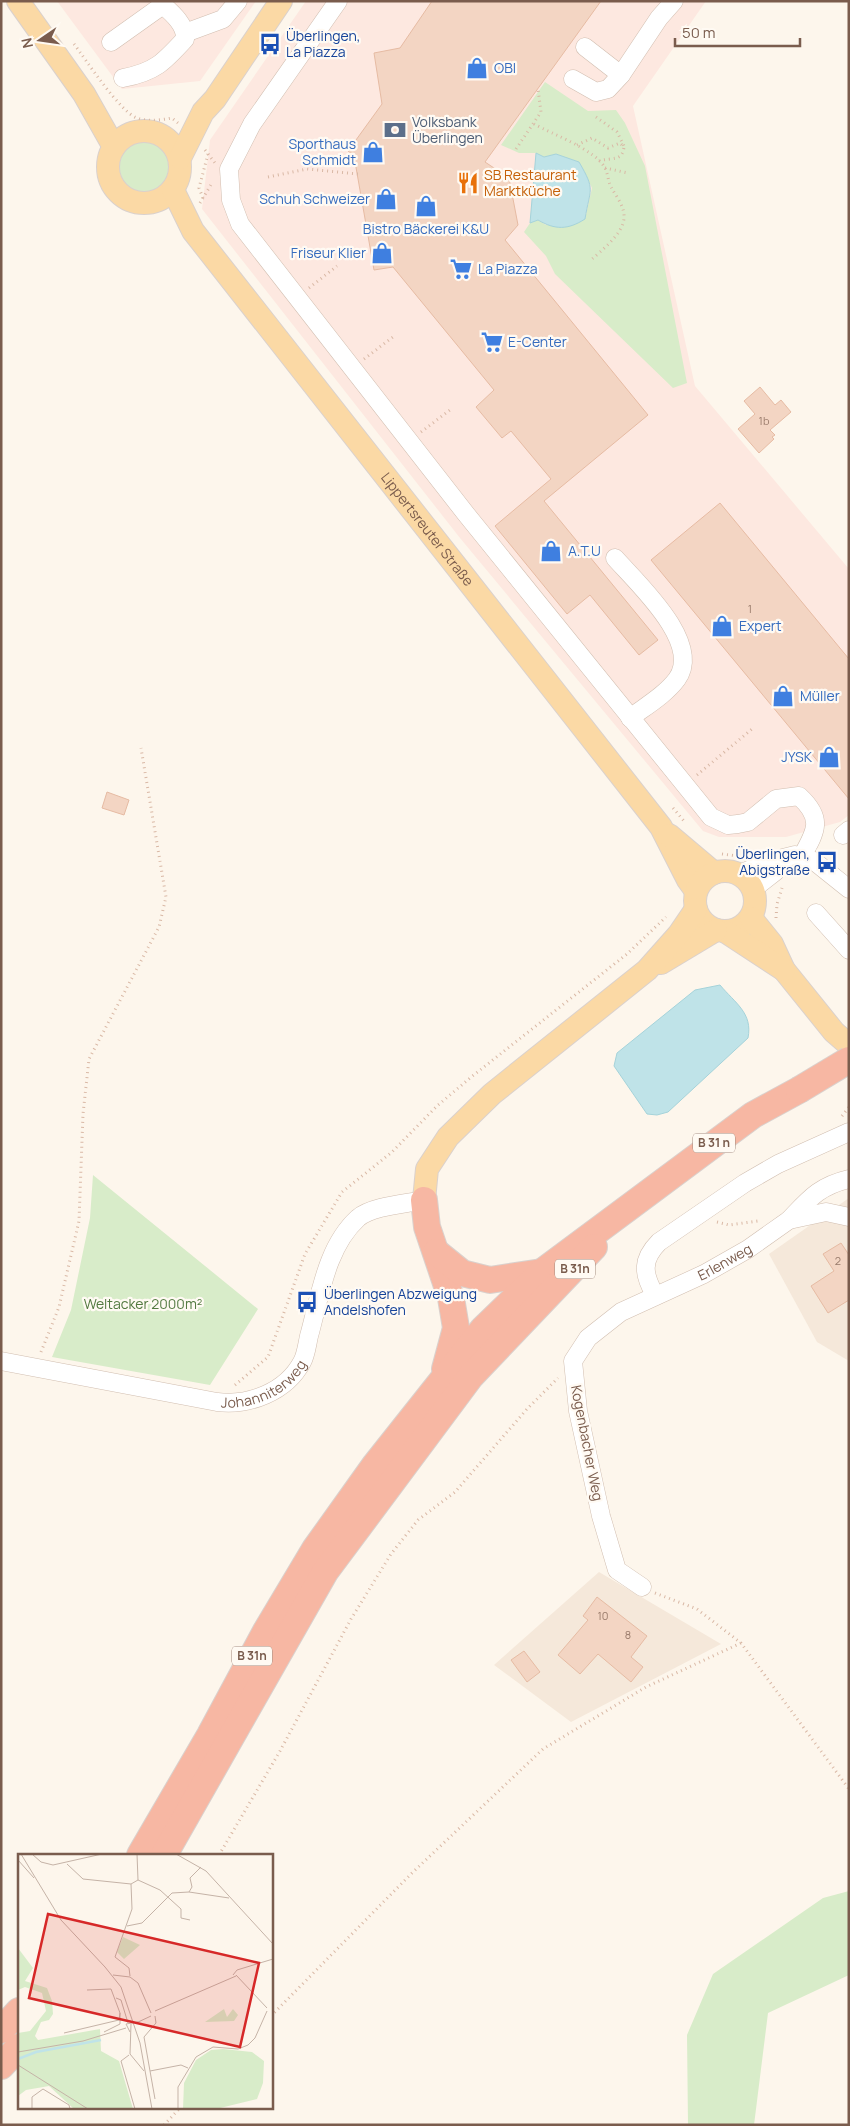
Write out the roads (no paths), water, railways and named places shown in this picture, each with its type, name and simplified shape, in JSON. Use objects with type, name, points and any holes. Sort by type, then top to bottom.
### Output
[{"type":"highway","name":"B 31 n","points":[[634,1204],[753,1115],[849,1060]]},
{"type":"highway","points":[[424,1200],[427,1227],[436,1252]]},
{"type":"highway","name":"B 31n","points":[[141,1854],[210,1735],[266,1631],[316,1550],[375,1465],[483,1329],[542,1272],[634,1204]]},
{"type":"highway","name":"B 31n","points":[[165,1854],[325,1572],[471,1376],[634,1204]]},
{"type":"highway","name":"B 31n","points":[[436,1252],[462,1273],[490,1280],[542,1272]]},
{"type":"highway","name":"B 31n","points":[[436,1252],[451,1298],[456,1328],[443,1377]]},
{"type":"highway","points":[[1,2030],[18,2012]]},
{"type":"highway","points":[[1,2066],[18,2048]]},
{"type":"main road","points":[[18,1],[84,94],[114,147]]},
{"type":"main road","points":[[203,112],[189,156],[173,190],[163,199],[152,203],[139,204],[128,200],[118,193],[111,182],[108,170],[109,158],[114,147],[128,134],[168,127],[203,112],[215,99],[281,1]]},
{"type":"main road","points":[[84,94],[113,117],[137,132]]},
{"type":"main road","points":[[168,127],[176,149],[189,156]]},
{"type":"main road","name":"Lippertsreuter Straße","points":[[173,190],[193,231],[661,827],[696,900]]},
{"type":"main road","name":"Lippertsreuter Straße","points":[[152,203],[193,231]]},
{"type":"main road","name":"Lippertsreuter Straße","points":[[661,827],[716,863]]},
{"type":"main road","points":[[424,1200],[427,1169],[448,1136],[465,1118],[492,1094],[647,970],[678,934],[706,877],[716,863],[732,871],[745,873],[756,904],[751,918],[740,928],[721,931],[647,970]]},
{"type":"main road","points":[[696,900],[703,922],[784,970]]},
{"type":"main road","points":[[751,918],[772,944],[784,970],[842,1039],[849,1060]]},
{"type":"street","points":[[185,33],[223,19],[238,1]]},
{"type":"street","points":[[338,1],[252,124],[228,169],[231,200],[240,224],[408,441],[711,817],[728,825],[748,822],[776,798],[799,796],[812,808],[815,816],[810,843],[802,856]]},
{"type":"street","points":[[573,79],[596,92],[608,90],[622,75],[659,18],[674,1]]},
{"type":"street","points":[[112,42],[163,5],[176,16],[185,33],[185,39],[162,64],[138,75],[123,78]]},
{"type":"street","points":[[585,47],[622,75]]},
{"type":"street","points":[[616,558],[667,619],[681,642],[684,662],[678,678],[665,691],[630,718]]},
{"type":"street","points":[[745,873],[775,872],[781,859],[788,855],[802,856],[824,868],[849,889]]},
{"type":"street","points":[[816,913],[849,950]]},
{"type":"street","points":[[655,1295],[648,1284],[646,1268],[648,1253],[659,1242],[778,1164],[844,1127]]},
{"type":"street","name":"Erlenweg","points":[[655,1295],[704,1274],[748,1249],[789,1220],[811,1197],[830,1184],[849,1180]]},
{"type":"street","name":"Johanniterweg","points":[[1,1361],[227,1403],[259,1398],[285,1384],[302,1362],[331,1258],[340,1238],[360,1217],[380,1208],[424,1200]]},
{"type":"street","name":"Erlenweg","points":[[789,1220],[826,1212],[849,1217]]},
{"type":"street","name":"Kogenbacher Weg","points":[[642,1587],[617,1570],[614,1561],[601,1516],[578,1411],[573,1360],[588,1338],[621,1312],[655,1295]]},
{"type":"water","points":[[536,153],[544,157],[556,154],[579,162],[590,185],[585,219],[567,227],[550,226],[538,220],[530,223]]},
{"type":"water","points":[[720,985],[737,1003],[745,1015],[749,1029],[748,1038],[668,1112],[657,1115],[647,1114],[614,1066],[617,1053],[695,990]]},
{"type":"place","name":"Überlingen, La Piazza","points":[[270,44]]},
{"type":"place","name":"OBI","points":[[477,68]]},
{"type":"place","name":"Volksbank Überlingen","points":[[395,130]]},
{"type":"place","name":"Sporthaus Schmidt","points":[[373,152]]},
{"type":"place","name":"SB Restaurant Marktküche","points":[[468,183]]},
{"type":"place","name":"Schuh Schweizer","points":[[386,199]]},
{"type":"place","name":"Bistro Bäckerei K&U","points":[[426,206]]},
{"type":"place","name":"Friseur Klier","points":[[382,253]]},
{"type":"place","name":"La Piazza","points":[[461,269]]},
{"type":"place","name":"E-Center","points":[[492,342]]},
{"type":"place","name":"A.T.U","points":[[551,551]]},
{"type":"place","name":"Expert","points":[[722,626]]},
{"type":"place","name":"Müller","points":[[783,696]]},
{"type":"place","name":"JYSK","points":[[829,757]]},
{"type":"place","name":"Überlingen, Abigstraße","points":[[827,862]]},
{"type":"place","name":"Überlingen Abzweigung Andelshofen","points":[[307,1302]]},
{"type":"park label","name":"Weltacker 2000m²","points":[[143,1304]]}]
